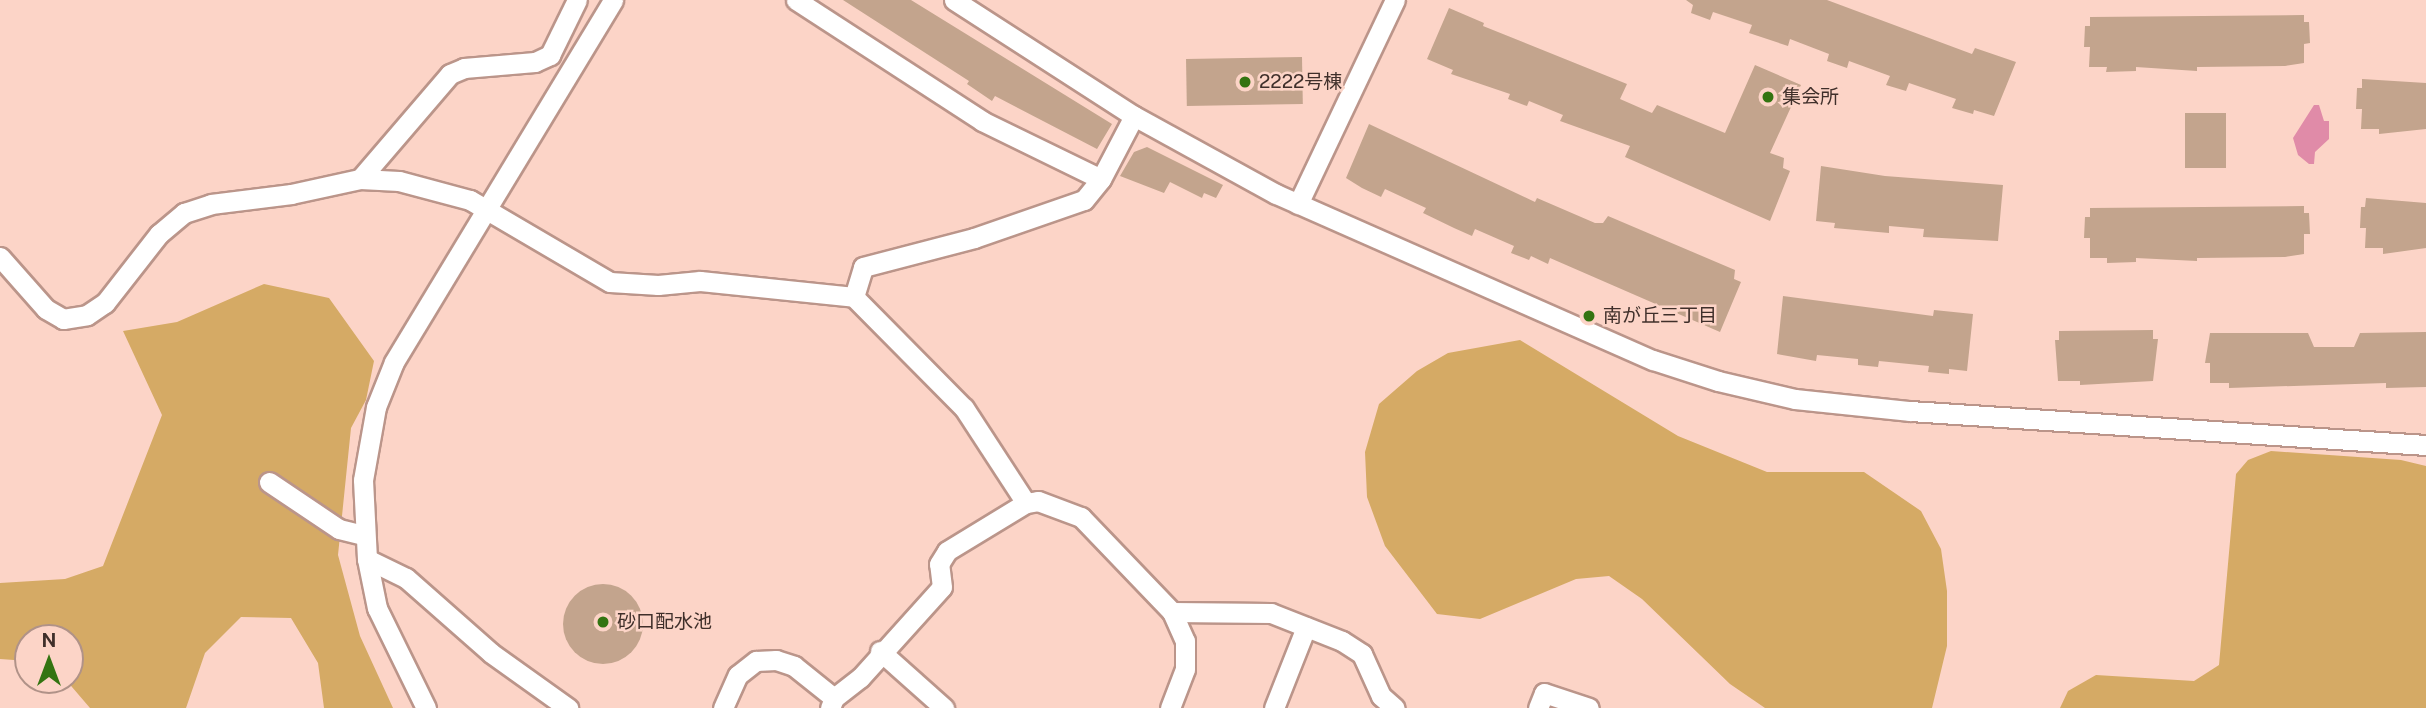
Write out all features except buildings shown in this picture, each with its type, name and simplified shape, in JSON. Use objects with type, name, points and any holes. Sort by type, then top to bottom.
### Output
[{"type":"street","points":[[360,179],[450,74],[464,68],[535,62],[550,55],[577,0]]},
{"type":"street","points":[[426,708],[377,608],[363,535],[363,480],[376,407],[394,362],[483,208],[613,0]]},
{"type":"street","points":[[796,0],[982,121],[1101,179]]},
{"type":"street","points":[[954,0],[1134,116],[1298,204],[1653,360],[1796,399],[2426,445]]},
{"type":"street","points":[[1298,204],[1395,0]]},
{"type":"street","points":[[550,55],[571,67]]},
{"type":"street","points":[[854,297],[863,267],[1068,208],[1084,200],[1101,179],[1134,116]]},
{"type":"street","points":[[0,257],[46,309],[63,319],[87,315],[105,303],[159,234],[184,213],[211,204],[291,194],[360,179],[399,181],[483,208],[610,282],[659,285],[699,281],[854,297],[964,408],[1026,503]]},
{"type":"street","points":[[269,482],[339,529],[363,535]]},
{"type":"street","points":[[723,708],[738,675],[756,661],[776,660],[794,666],[832,703],[860,678],[880,651],[942,587],[939,564],[947,551],[1026,503],[1048,503],[1081,517],[1172,612],[1185,641],[1185,669],[1170,708]]},
{"type":"street","points":[[367,559],[406,578],[491,653],[568,708]]},
{"type":"street","points":[[1172,612],[1271,613],[1306,627],[1362,654],[1381,696],[1395,708]]},
{"type":"street","points":[[1274,708],[1306,627]]},
{"type":"street","points":[[880,651],[944,708]]},
{"type":"street","points":[[1538,708],[1544,693],[1589,708]]},
{"type":"shaded area","points":[[2314,105],[2319,105],[2324,121],[2329,121],[2329,139],[2315,152],[2314,164],[2309,164],[2298,155],[2293,138]]},
{"type":"shaded area","points":[[264,284],[329,298],[374,361],[366,400],[351,428],[338,555],[360,636],[393,708],[324,708],[318,663],[291,618],[241,617],[205,653],[186,708],[90,708],[78,694],[84,694],[84,624],[14,624],[14,660],[0,659],[0,583],[65,579],[103,566],[162,415],[123,331],[177,322]]},
{"type":"shaded area","points":[[1520,340],[1678,436],[1767,472],[1864,472],[1921,511],[1941,549],[1947,591],[1947,646],[1932,708],[1765,708],[1730,684],[1642,599],[1609,576],[1576,579],[1480,619],[1437,614],[1385,546],[1367,497],[1365,452],[1379,404],[1417,371],[1448,353]]},
{"type":"shaded area","points":[[2271,451],[2401,460],[2426,466],[2426,708],[2060,708],[2068,691],[2096,675],[2194,681],[2219,665],[2236,474],[2248,460]]},
{"type":"place","name":"2222号棟","points":[[1245,82]]},
{"type":"place","name":"集会所","points":[[1768,97]]},
{"type":"place","name":"南が丘三丁目","points":[[1589,316]]},
{"type":"place","name":"砂口配水池","points":[[603,622]]}]
